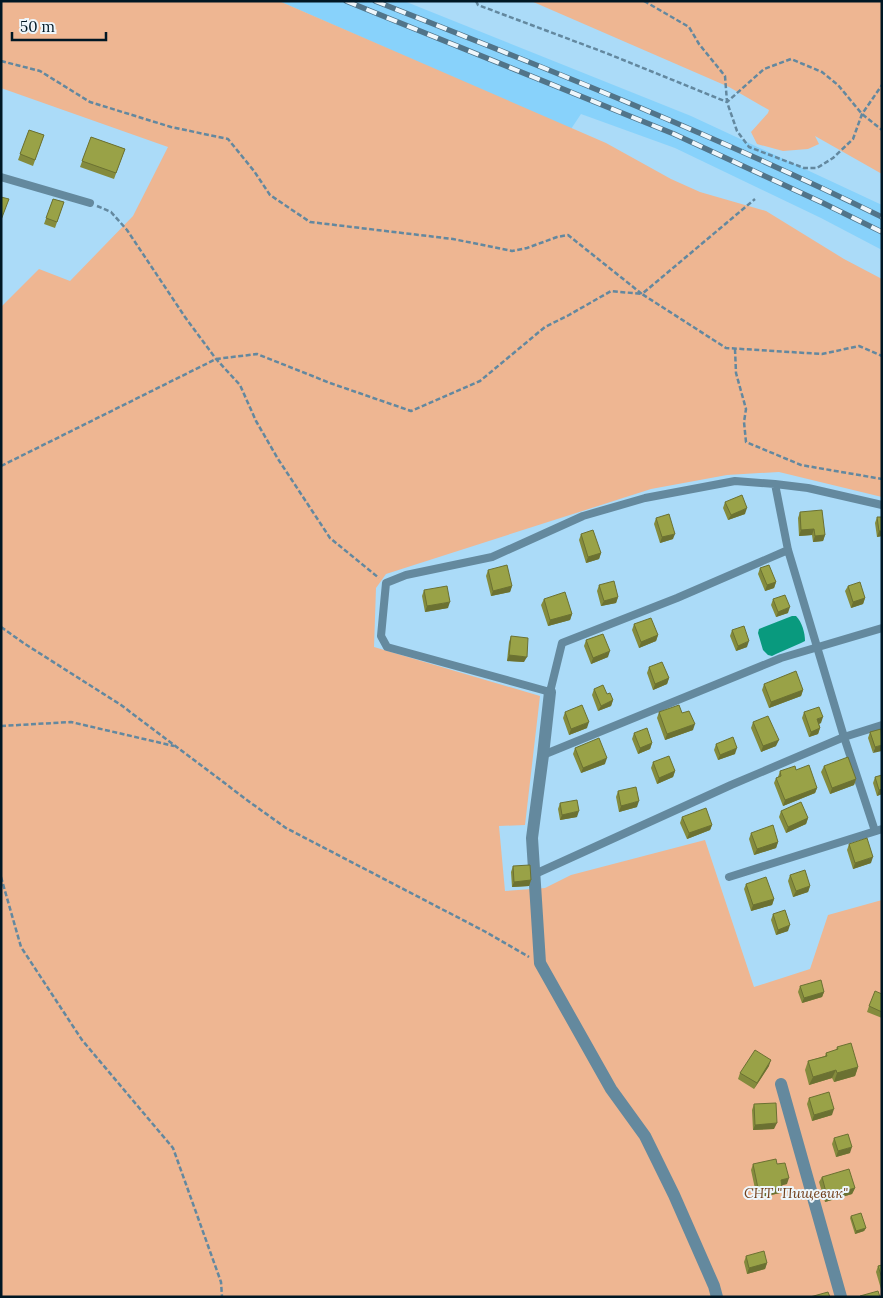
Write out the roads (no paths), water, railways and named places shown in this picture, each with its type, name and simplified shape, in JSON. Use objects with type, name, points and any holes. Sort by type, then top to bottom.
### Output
[{"type":"street","points":[[550,692],[532,838],[540,963],[611,1089],[645,1136],[674,1194],[717,1297]]},
{"type":"street","points":[[781,1084],[841,1297]]},
{"type":"lane","points":[[1,177],[90,203]]},
{"type":"lane","points":[[788,550],[677,598],[562,644],[550,692],[386,647],[381,636],[386,583],[406,575],[492,557],[583,516],[645,498],[735,480],[808,488],[882,505]]},
{"type":"lane","points":[[729,877],[878,830],[844,737],[816,647],[788,550],[775,484]]},
{"type":"lane","points":[[543,755],[781,658],[882,628]]},
{"type":"lane","points":[[535,874],[731,785],[844,737],[882,725]]},
{"type":"railway","points":[[346,1],[674,134],[882,232]]},
{"type":"railway","points":[[375,1],[567,77],[694,131],[757,158],[882,217]]},
{"type":"park label","name":"СНТ \"Пищевик\"","points":[[796,1193]]}]
